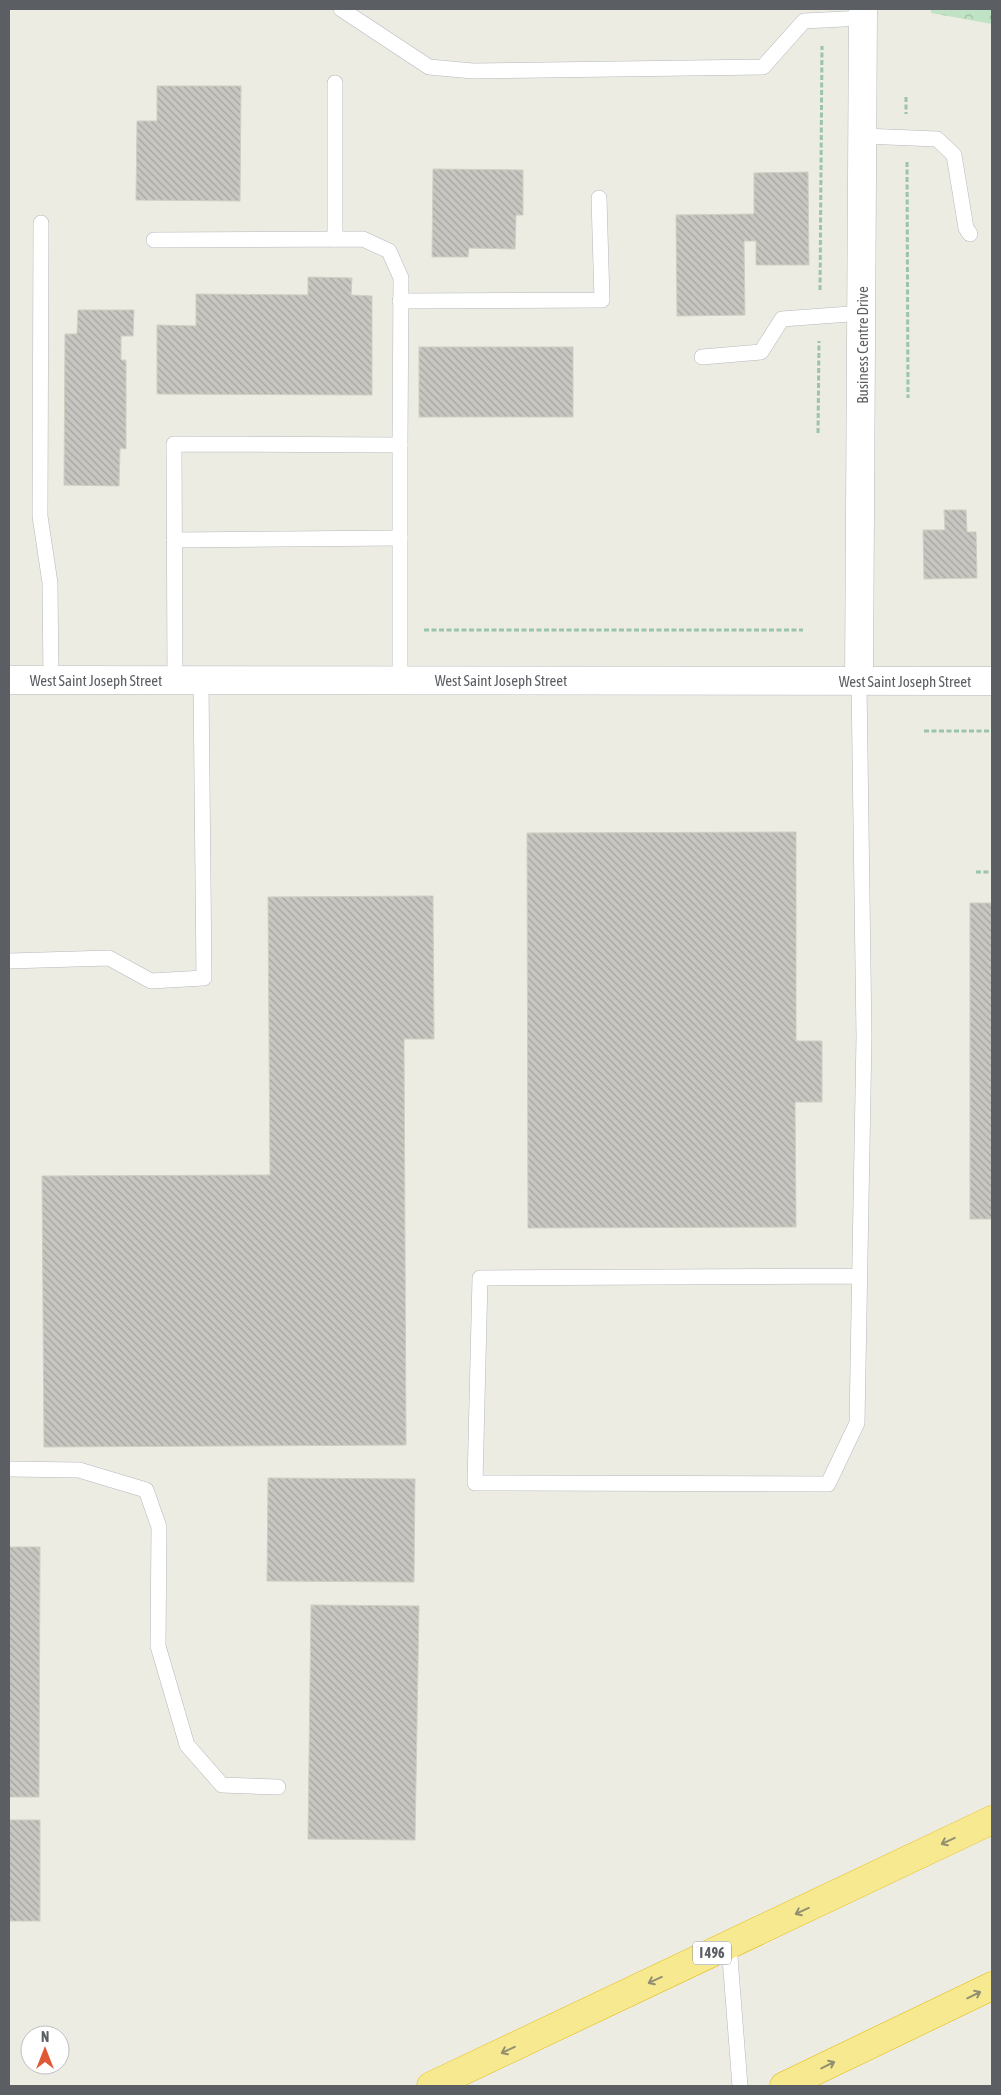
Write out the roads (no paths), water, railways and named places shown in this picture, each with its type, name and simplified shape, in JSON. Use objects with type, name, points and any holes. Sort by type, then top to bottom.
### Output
[{"type":"highway","name":"I 496","points":[[431,2086],[992,1820]]},
{"type":"highway","points":[[784,2086],[992,1986]]},
{"type":"street","name":"Business Centre Drive","points":[[859,682],[863,313],[863,13]]},
{"type":"street","name":"West Saint Joseph Street","points":[[9,680],[992,681]]},
{"type":"lane","points":[[341,9],[429,67],[473,71],[763,67],[804,21],[823,20],[863,13]]},
{"type":"lane","points":[[336,83],[336,239]]},
{"type":"lane","points":[[863,136],[937,139],[954,155],[966,228],[970,234]]},
{"type":"lane","points":[[400,302],[602,300],[599,198]]},
{"type":"lane","points":[[41,223],[40,516],[50,583],[50,680]]},
{"type":"lane","points":[[154,240],[363,239],[389,251],[401,278],[400,681]]},
{"type":"lane","points":[[702,357],[761,352],[782,319],[863,313]]},
{"type":"lane","points":[[9,961],[110,958],[152,981],[204,978],[188,680],[174,540],[174,444],[400,445]]},
{"type":"lane","points":[[174,540],[400,538]]},
{"type":"lane","points":[[859,682],[864,1037],[857,1423],[828,1484],[475,1483],[480,1278],[859,1276]]},
{"type":"lane","points":[[9,1469],[78,1470],[146,1490],[159,1527],[158,1646],[187,1745],[222,1785],[278,1787]]},
{"type":"lane","points":[[729,1945],[740,2086]]}]
